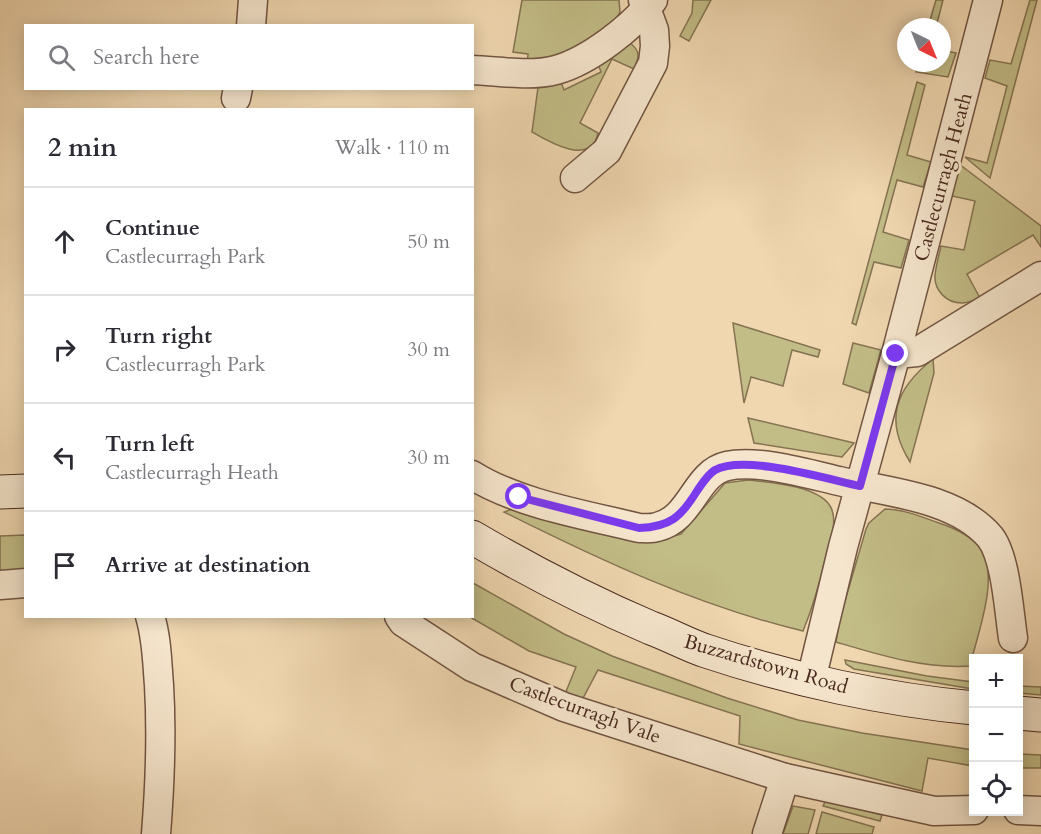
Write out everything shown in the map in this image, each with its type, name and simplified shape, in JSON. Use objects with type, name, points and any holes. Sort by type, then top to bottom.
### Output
[{"type":"street","points":[[251,24],[253,0]]},
{"type":"street","name":"Castlecurragh Heath","points":[[811,681],[843,547],[988,0]]},
{"type":"street","points":[[474,70],[534,73],[556,70],[575,63],[626,28],[648,3]]},
{"type":"street","points":[[575,178],[608,151],[652,63],[655,46],[654,30],[648,3]]},
{"type":"street","points":[[896,354],[917,352],[1041,276]]},
{"type":"street","points":[[474,476],[519,497],[639,528],[657,527],[675,519],[690,503],[706,478],[714,470],[726,466],[739,465],[799,471],[860,486],[906,494],[950,510],[978,525],[992,539],[1000,557],[1013,638]]},
{"type":"street","points":[[0,492],[24,491]]},
{"type":"street","name":"Buzzardstown Road","points":[[474,538],[554,582],[705,651],[811,681],[929,704],[969,708]]},
{"type":"street","points":[[0,585],[24,583]]},
{"type":"street","points":[[150,618],[156,643],[162,751],[156,834]]},
{"type":"street","name":"Castlecurragh Vale","points":[[400,618],[472,667],[564,707],[785,778],[934,811],[969,810]]},
{"type":"street","points":[[1023,713],[1041,715]]},
{"type":"street","points":[[767,834],[785,778]]},
{"type":"street","points":[[1023,810],[1041,810]]},
{"type":"shaded area","points":[[522,0],[619,0],[620,12],[612,26],[564,56],[527,64],[528,54],[513,52]]},
{"type":"shaded area","points":[[693,0],[711,0],[689,41],[680,36],[692,13]]},
{"type":"shaded area","points":[[936,0],[943,0],[938,18],[931,18]]},
{"type":"shaded area","points":[[1030,0],[1037,0],[990,178],[965,157],[987,163],[1007,86],[985,78],[990,60],[1011,64]]},
{"type":"shaded area","points":[[630,43],[638,55],[634,69],[612,59],[580,123],[598,133],[594,143],[587,149],[569,149],[532,132],[539,80],[559,77],[564,90],[601,72],[597,61]]},
{"type":"shaded area","points":[[951,52],[956,53],[951,68]]},
{"type":"shaded area","points":[[916,72],[950,72],[948,77]]},
{"type":"shaded area","points":[[917,82],[925,85],[907,155],[931,162],[923,187],[897,180],[883,232],[909,240],[901,268],[874,262],[856,325],[852,323]]},
{"type":"shaded area","points":[[959,164],[1041,226],[1041,247],[1033,235],[967,274],[980,298],[962,303],[951,301],[942,295],[935,281],[941,246],[964,250],[975,201],[952,196]]},
{"type":"shaded area","points":[[733,323],[820,350],[818,357],[792,350],[783,386],[751,377],[744,403]]},
{"type":"shaded area","points":[[853,343],[881,350],[869,393],[843,384]]},
{"type":"shaded area","points":[[933,359],[934,373],[910,462],[897,432],[897,406],[910,382]]},
{"type":"shaded area","points":[[748,418],[854,443],[842,457],[754,443]]},
{"type":"shaded area","points":[[748,480],[807,490],[827,502],[832,510],[834,521],[832,533],[816,594],[803,631],[725,609],[650,580],[504,512],[512,509],[651,542],[681,534],[725,483]]},
{"type":"shaded area","points":[[885,509],[899,510],[950,527],[967,536],[981,549],[986,561],[988,590],[973,654],[969,654],[969,666],[919,663],[836,642],[840,618],[869,523]]},
{"type":"shaded area","points":[[24,535],[24,571],[0,572],[0,536]]},
{"type":"shaded area","points":[[474,584],[564,634],[612,656],[727,698],[798,720],[862,733],[969,749],[969,765],[928,758],[922,791],[739,744],[740,716],[598,670],[582,700],[565,694],[576,667],[529,651],[472,618],[474,618]]},
{"type":"shaded area","points":[[845,660],[969,681],[969,688],[854,669],[846,664]]},
{"type":"shaded area","points":[[1023,686],[1041,687],[1041,695],[1023,693]]},
{"type":"shaded area","points":[[1023,754],[1041,755],[1041,768],[1023,768]]},
{"type":"shaded area","points":[[826,800],[882,815],[880,821],[823,806]]},
{"type":"shaded area","points":[[793,806],[815,810],[808,834],[783,834]]},
{"type":"shaded area","points":[[822,812],[874,827],[872,834],[816,834]]},
{"type":"route","points":[[519,497],[639,528],[657,527],[675,519],[690,503],[706,478],[714,470],[726,466],[739,465],[799,471],[860,486],[896,354]]}]
